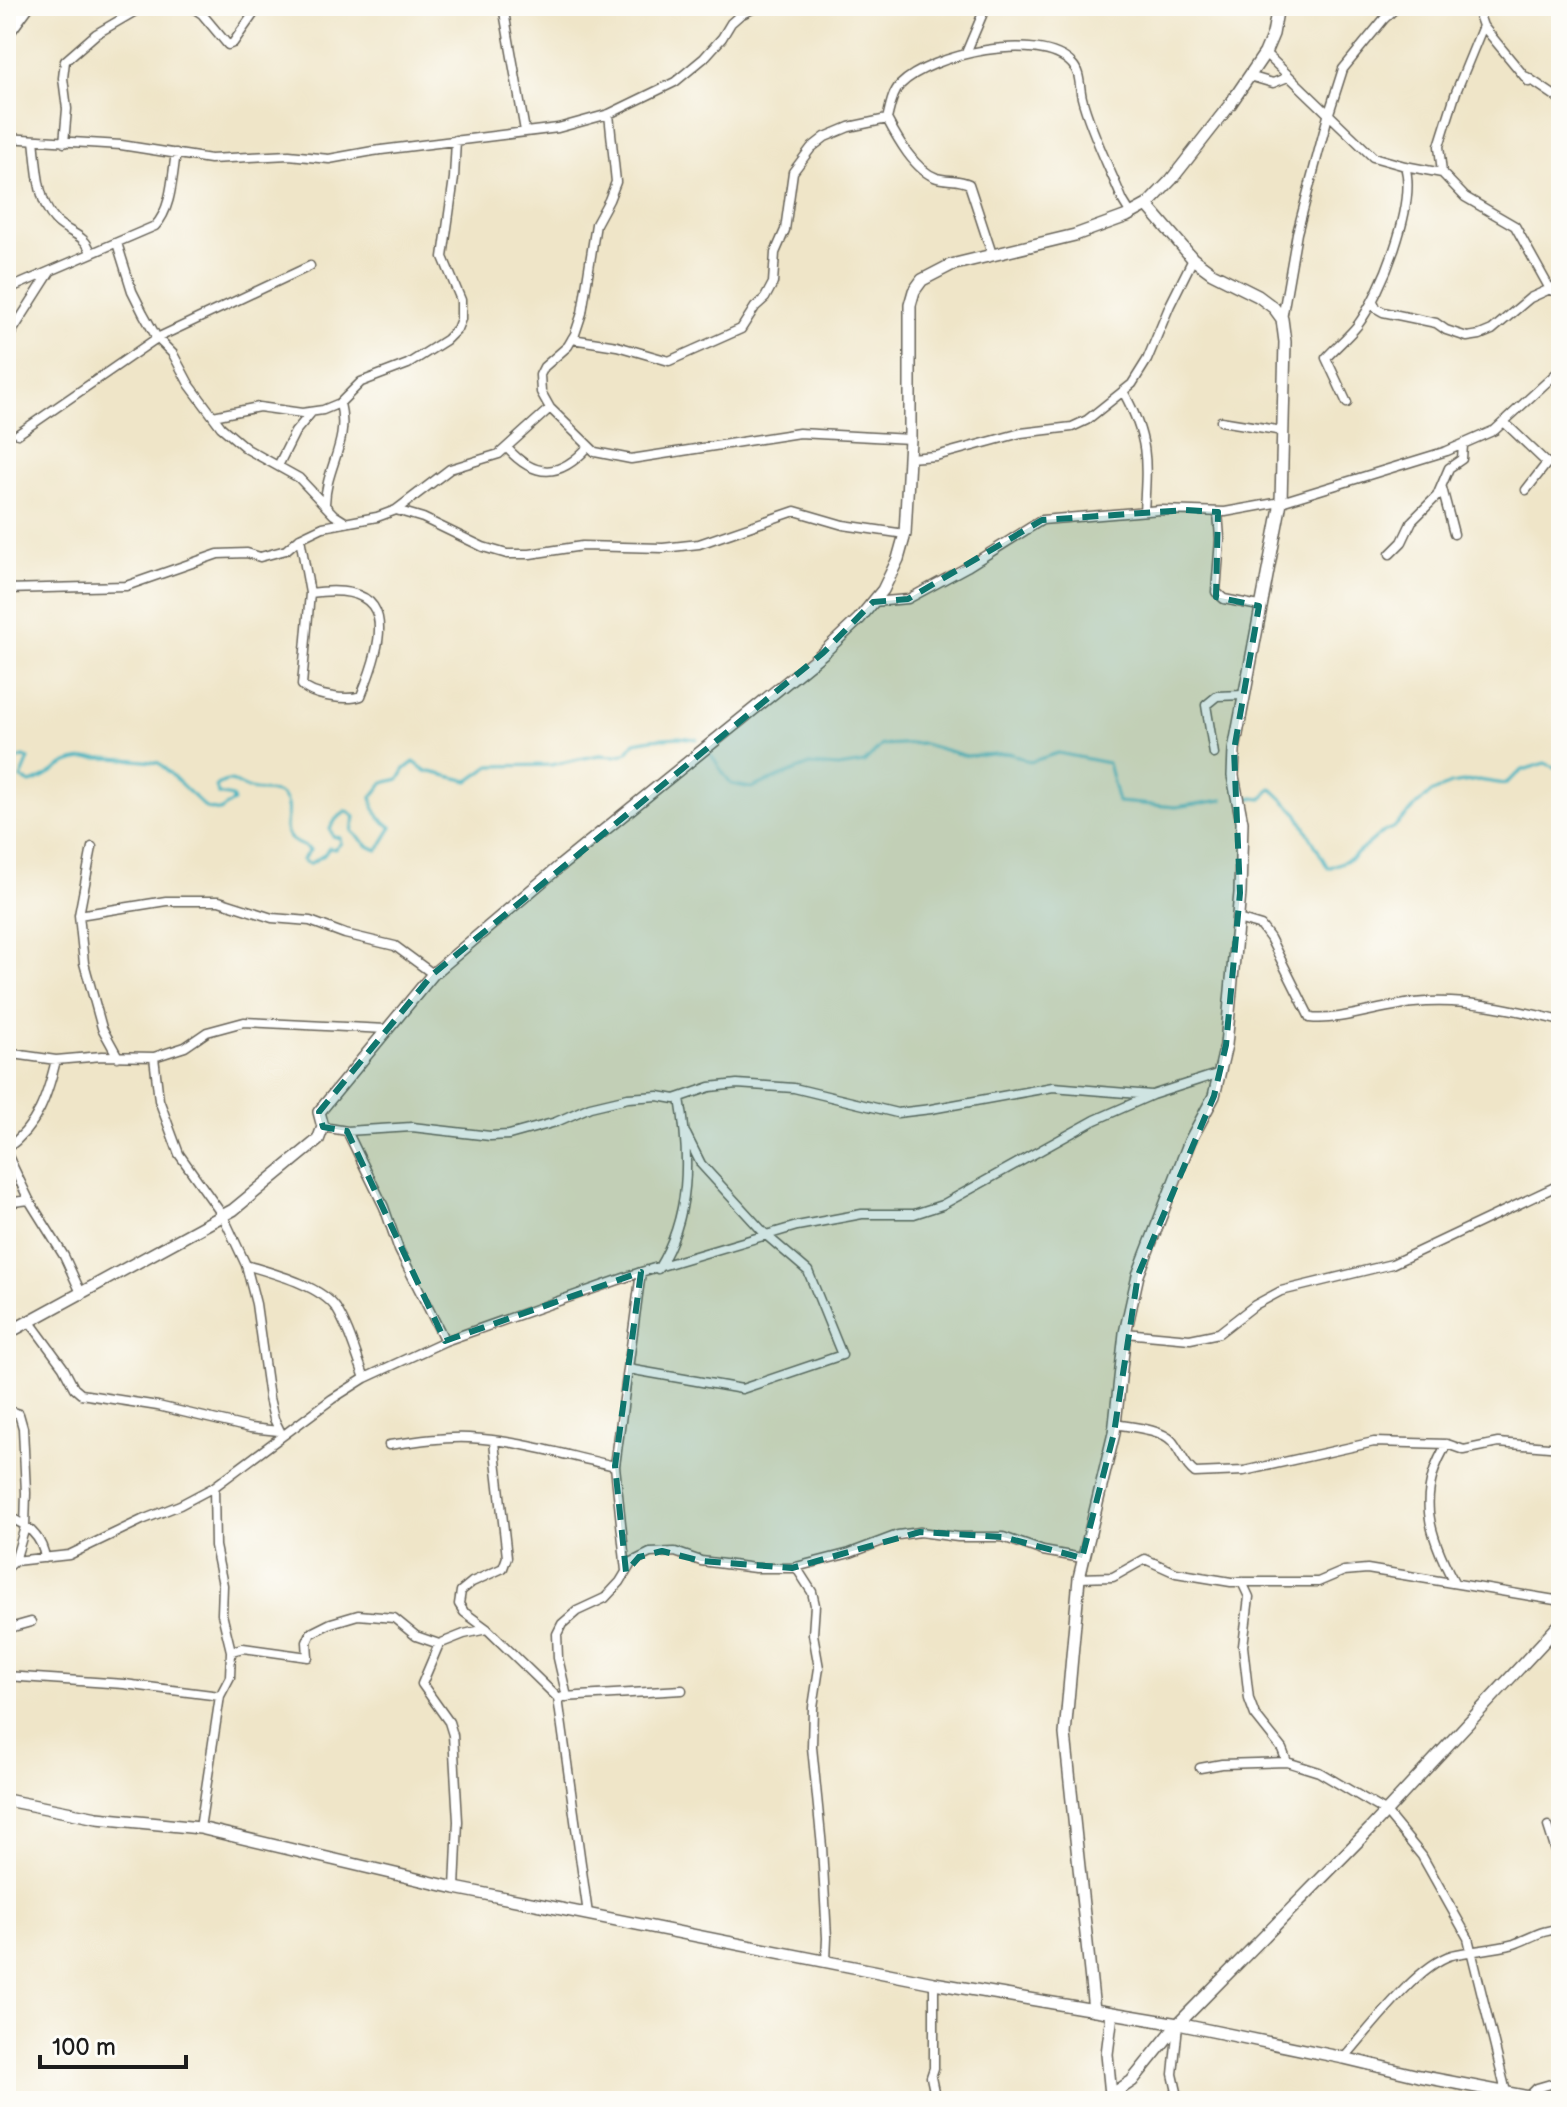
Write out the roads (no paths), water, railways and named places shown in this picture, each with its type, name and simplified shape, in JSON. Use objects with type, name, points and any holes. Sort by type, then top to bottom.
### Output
[{"type":"street","points":[[64,143],[65,61],[96,34],[144,6]]},
{"type":"street","points":[[190,6],[202,14],[228,45],[233,43],[259,6]]},
{"type":"street","points":[[503,6],[525,131]]},
{"type":"street","points":[[6,138],[121,145],[210,159],[289,155],[329,159],[558,128],[609,114],[685,76],[722,38],[731,23],[759,6]]},
{"type":"street","points":[[966,53],[986,6]]},
{"type":"street","points":[[6,1334],[223,1216],[318,1140],[323,1127],[319,1112],[433,974],[823,653],[873,602],[889,579],[905,534],[910,439],[910,305],[914,291],[922,280],[951,265],[1075,235],[1147,205],[1171,180],[1265,53],[1273,34],[1278,6]]},
{"type":"street","points":[[1094,2010],[1065,1734],[1082,1558],[1115,1424],[1125,1333],[1138,1275],[1190,1141],[1214,1096],[1226,1045],[1238,919],[1242,822],[1233,776],[1234,750],[1281,502],[1285,342],[1282,319],[1297,233],[1343,69],[1398,6]]},
{"type":"street","points":[[1476,6],[1483,26],[1528,80],[1561,100]]},
{"type":"street","points":[[6,7],[25,9],[6,36]]},
{"type":"street","points":[[1442,173],[1439,146],[1456,92],[1483,26]]},
{"type":"street","points":[[887,119],[899,85],[928,66],[966,53],[1026,49],[1061,55],[1079,73],[1084,106],[1131,214]]},
{"type":"street","points":[[1265,53],[1328,116],[1357,138],[1373,157],[1442,173],[1465,197],[1515,226],[1550,289],[1561,295]]},
{"type":"street","points":[[1249,76],[1273,83],[1288,77]]},
{"type":"street","points":[[609,114],[616,182],[596,224],[582,313],[572,339],[540,375],[541,392],[550,408],[595,452],[631,459],[799,433],[910,439]]},
{"type":"street","points":[[572,339],[617,346],[669,361],[741,329],[773,283],[775,253],[785,230],[789,187],[799,162],[825,137],[849,127],[887,119]]},
{"type":"street","points":[[887,119],[924,170],[937,178],[969,184],[992,254]]},
{"type":"street","points":[[34,140],[47,209],[55,220],[83,238],[91,253]]},
{"type":"street","points":[[213,416],[259,407],[312,413],[340,403],[361,382],[400,369],[446,340],[457,329],[461,319],[461,300],[443,257],[456,140]]},
{"type":"street","points":[[6,290],[155,226],[163,217],[176,153]]},
{"type":"street","points":[[1347,403],[1326,358],[1355,327],[1384,278],[1409,191],[1405,166]]},
{"type":"street","points":[[1147,205],[1193,259],[1212,273],[1258,296],[1274,308],[1282,319]]},
{"type":"street","points":[[117,243],[132,291],[157,338],[173,354],[189,384],[213,416],[239,443],[308,484],[345,522]]},
{"type":"street","points":[[909,458],[936,456],[1021,433],[1072,427],[1087,420],[1124,393],[1147,360],[1193,259]]},
{"type":"street","points":[[18,434],[157,338],[310,266]]},
{"type":"street","points":[[6,341],[51,271]]},
{"type":"street","points":[[1373,301],[1376,308],[1383,312],[1436,323],[1467,337],[1492,330],[1530,298],[1561,284]]},
{"type":"street","points":[[873,602],[908,599],[1042,520],[1144,511],[1218,512],[1281,502],[1463,445],[1505,423],[1561,369]]},
{"type":"street","points":[[1124,393],[1143,435],[1147,474],[1144,511]]},
{"type":"street","points":[[325,504],[328,481],[344,430],[340,403]]},
{"type":"street","points":[[6,589],[126,586],[218,554],[247,553],[260,557],[286,550],[300,538],[323,527],[377,517],[396,510],[450,469],[490,459],[507,448],[550,408]]},
{"type":"street","points":[[278,466],[295,432],[312,413]]},
{"type":"street","points":[[1221,421],[1283,431]]},
{"type":"street","points":[[1505,423],[1547,463],[1561,463]]},
{"type":"street","points":[[1390,554],[1402,542],[1412,521],[1442,488],[1449,468],[1462,459],[1463,445]]},
{"type":"street","points":[[507,448],[529,468],[539,471],[567,466],[588,447]]},
{"type":"street","points":[[1526,490],[1547,463]]},
{"type":"street","points":[[1442,488],[1454,534]]},
{"type":"street","points":[[396,510],[423,518],[483,547],[507,554],[530,554],[582,546],[663,548],[699,544],[795,511],[843,525],[905,534]]},
{"type":"street","points":[[1218,512],[1220,539],[1216,592],[1224,599],[1259,606]]},
{"type":"street","points":[[300,538],[310,593],[302,685],[306,690],[324,694],[361,696],[381,634],[379,615],[360,593],[347,590],[310,593]]},
{"type":"street","points":[[1214,754],[1206,705],[1217,696],[1243,695]]},
{"type":"street","points":[[92,847],[79,915],[84,963],[98,1018],[118,1057]]},
{"type":"street","points":[[79,915],[126,905],[166,901],[219,901],[272,918],[310,921],[345,934],[395,946],[433,974]]},
{"type":"street","points":[[1238,919],[1261,926],[1270,938],[1310,1018],[1413,1003],[1441,1002],[1496,1006],[1561,1021]]},
{"type":"street","points":[[6,1053],[56,1060],[154,1057],[185,1047],[207,1032],[244,1022],[386,1029]]},
{"type":"street","points":[[154,1057],[159,1100],[168,1130],[179,1154],[223,1216],[246,1265],[256,1304],[269,1398],[280,1433]]},
{"type":"street","points":[[56,1060],[48,1092],[36,1120],[6,1150],[29,1200],[54,1237],[82,1295]]},
{"type":"street","points":[[15,1561],[69,1555],[214,1487],[280,1433],[365,1378],[445,1341],[641,1272],[766,1235],[840,1217],[914,1214],[942,1205],[1095,1120],[1152,1095],[1220,1073]]},
{"type":"street","points":[[323,1127],[347,1131],[412,1127],[490,1136],[509,1135],[556,1122],[590,1107],[628,1098],[680,1098],[710,1087],[737,1084],[794,1088],[897,1113],[1053,1087],[1152,1095]]},
{"type":"street","points":[[657,1269],[673,1245],[684,1209],[686,1134],[680,1098]]},
{"type":"street","points":[[347,1131],[384,1207],[399,1250],[445,1341]]},
{"type":"street","points":[[628,1369],[742,1389],[842,1355],[808,1271],[766,1235],[701,1164],[686,1134]]},
{"type":"street","points":[[1125,1333],[1190,1339],[1219,1333],[1255,1305],[1281,1291],[1392,1264],[1561,1184]]},
{"type":"street","points":[[6,1203],[29,1200]]},
{"type":"street","points":[[246,1265],[283,1276],[335,1307],[365,1378]]},
{"type":"street","points":[[626,1572],[615,1466],[641,1272]]},
{"type":"street","points":[[30,1322],[81,1394],[188,1412],[280,1433]]},
{"type":"street","points":[[6,1410],[19,1414],[23,1428],[25,1527],[15,1561],[6,1569]]},
{"type":"street","points":[[1115,1424],[1163,1435],[1171,1440],[1184,1462],[1195,1473],[1244,1471],[1374,1442],[1447,1444],[1464,1450],[1498,1443],[1561,1448]]},
{"type":"street","points":[[389,1445],[449,1438],[494,1442],[615,1466]]},
{"type":"street","points":[[494,1442],[507,1557],[503,1568],[472,1582],[461,1591],[459,1604],[464,1612],[563,1697],[682,1690]]},
{"type":"street","points":[[1447,1444],[1437,1460],[1431,1479],[1428,1514],[1442,1559],[1454,1582]]},
{"type":"street","points":[[200,1828],[220,1696],[230,1677],[231,1651],[222,1614],[223,1585],[215,1546],[214,1487]]},
{"type":"street","points":[[6,1516],[39,1537],[45,1558]]},
{"type":"street","points":[[588,1914],[557,1634],[570,1615],[605,1598],[639,1557],[662,1551],[701,1561],[755,1568],[796,1567],[850,1553],[898,1535],[920,1532],[958,1537],[1003,1537],[1043,1551],[1082,1558]]},
{"type":"street","points":[[1079,1578],[1113,1577],[1145,1559],[1176,1573],[1242,1582],[1318,1582],[1344,1571],[1367,1569],[1561,1601]]},
{"type":"street","points":[[796,1567],[812,1592],[815,1605],[813,1634],[819,1668],[813,1707],[812,1747],[822,1847],[826,1961]]},
{"type":"street","points":[[1242,1582],[1249,1597],[1243,1646],[1249,1699],[1255,1715],[1282,1749],[1287,1762]]},
{"type":"street","points":[[231,1651],[243,1648],[308,1657],[307,1642],[311,1633],[358,1615],[394,1618],[416,1636],[439,1644],[487,1629]]},
{"type":"street","points":[[6,1629],[31,1622]]},
{"type":"street","points":[[1109,2098],[1132,2081],[1178,2024],[1385,1811],[1561,1623]]},
{"type":"street","points":[[439,1644],[422,1684],[436,1708],[449,1722],[453,1735],[458,1821],[455,1888]]},
{"type":"street","points":[[6,1676],[124,1684],[220,1696]]},
{"type":"street","points":[[1200,1768],[1222,1764],[1287,1762],[1319,1772],[1385,1811],[1422,1856],[1468,1938],[1506,2092]]},
{"type":"street","points":[[6,1800],[97,1818],[200,1828],[455,1888],[934,1983],[1178,2024],[1550,2101]]},
{"type":"street","points":[[1548,1826],[1561,1867]]},
{"type":"street","points":[[1344,2058],[1414,1981],[1449,1956],[1517,1943],[1553,1929],[1561,1930]]},
{"type":"street","points":[[934,1983],[934,2068],[931,2077],[936,2101]]},
{"type":"street","points":[[1109,2098],[1107,2054],[1112,2014]]},
{"type":"street","points":[[1178,2024],[1173,2074],[1179,2101]]},
{"type":"street","points":[[1528,2097],[1537,2088],[1561,2081]]},
{"type":"waterway","points":[[6,759],[29,759],[21,778],[30,783],[65,764],[90,758],[159,763],[206,808],[220,811],[234,801],[232,797],[218,794],[216,786],[221,783],[230,781],[250,789],[274,792],[282,796],[287,805],[286,828],[289,837],[310,850],[302,860],[309,864],[329,848],[335,849],[341,843],[330,829],[336,819],[347,811],[355,817],[352,831],[368,846],[378,850],[392,827],[378,815],[372,797],[383,783],[399,779],[414,762],[426,771],[469,781],[490,766],[551,765],[626,753],[635,742],[679,737],[697,739]]},
{"type":"waterway","points":[[711,755],[731,784],[751,788],[810,765],[838,767],[864,763],[882,745],[920,743],[966,756],[1010,753],[1030,762],[1058,753],[1108,763],[1118,802],[1176,807],[1223,800]]},
{"type":"waterway","points":[[1243,797],[1262,799],[1271,788],[1297,813],[1328,868],[1352,858],[1380,834],[1394,827],[1429,794],[1450,784],[1478,780],[1505,784],[1523,770],[1545,763],[1556,768],[1561,765]]}]
